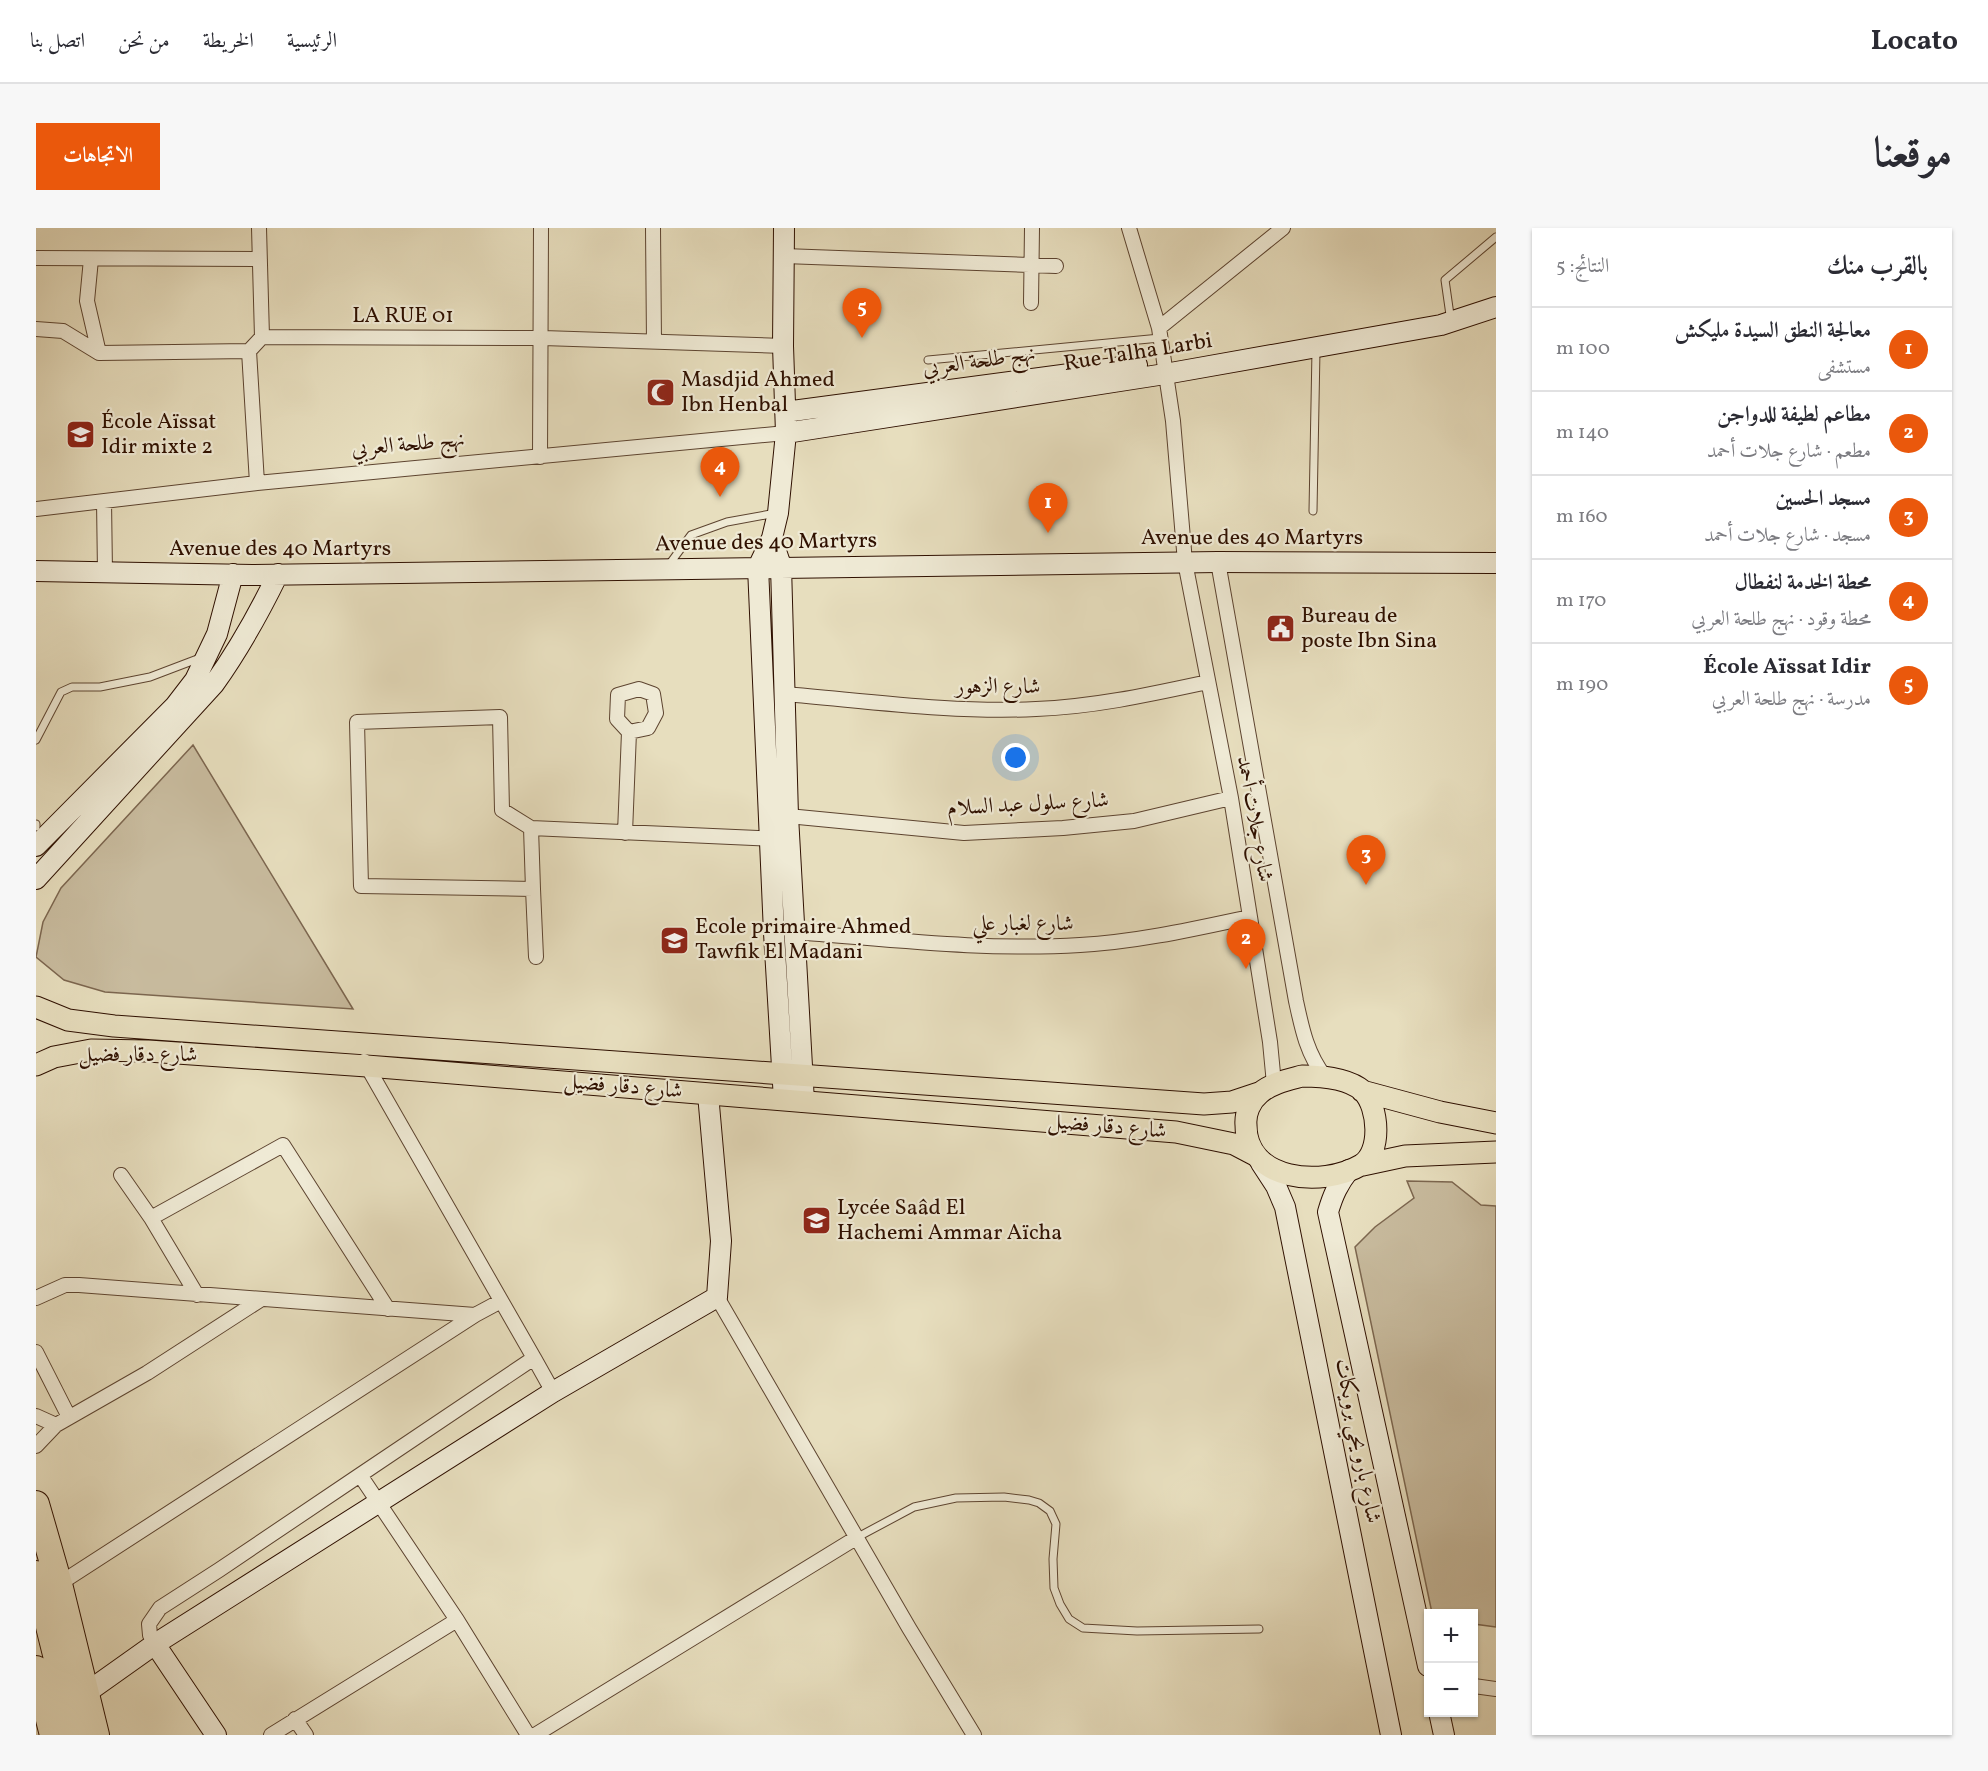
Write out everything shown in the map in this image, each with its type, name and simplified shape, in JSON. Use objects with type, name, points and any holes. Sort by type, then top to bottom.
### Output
[{"type":"highway","points":[[36,1504],[47,1579],[76,1735]]},
{"type":"highway","points":[[47,1579],[86,1693],[96,1735]]},
{"type":"highway","points":[[36,1669],[53,1735]]},
{"type":"main road","name":"شارع دقار فضيل","points":[[36,1007],[68,1020],[114,1026],[1204,1104],[1232,1102],[1266,1089]]},
{"type":"main road","name":"شارع دقار فضيل","points":[[36,1065],[54,1057],[91,1050],[148,1051],[367,1066],[1176,1132],[1234,1144],[1258,1159]]},
{"type":"main road","points":[[1496,1123],[1440,1112],[1362,1091],[1325,1077],[1302,1076],[1266,1089],[1245,1116],[1250,1147],[1258,1159],[1284,1174],[1303,1178],[1323,1177],[1405,1156],[1496,1152]]},
{"type":"main road","points":[[1356,1167],[1373,1150],[1376,1136],[1372,1104],[1362,1091]]},
{"type":"street","points":[[257,483],[249,351],[262,337],[259,228]]},
{"type":"street","points":[[540,457],[542,228]]},
{"type":"street","points":[[652,228],[654,342]]},
{"type":"street","points":[[784,228],[783,346],[786,433],[778,513],[772,538],[758,567],[780,840],[794,1101]]},
{"type":"street","points":[[1031,303],[1032,228]]},
{"type":"street","name":"شارع جلات أحمد","points":[[1129,228],[1160,333],[1173,421],[1185,562],[1231,798],[1270,1042],[1266,1089]]},
{"type":"street","points":[[1160,333],[1283,228]]},
{"type":"street","points":[[784,256],[1056,266]]},
{"type":"street","points":[[36,258],[260,259]]},
{"type":"street","points":[[91,259],[87,301],[99,353]]},
{"type":"street","points":[[1315,343],[1438,319],[1496,299]]},
{"type":"street","name":"Rue Talha Larbi","points":[[786,433],[1315,343],[1441,325],[1496,308]]},
{"type":"street","points":[[36,329],[63,331],[99,353],[249,351]]},
{"type":"street","name":"LA RUE 01","points":[[262,337],[541,338],[783,346]]},
{"type":"street","name":"نهج طلحة العربي","points":[[786,412],[1164,368]]},
{"type":"street","name":"نهج طلحة العربي","points":[[36,509],[257,483],[786,433]]},
{"type":"street","points":[[104,501],[105,572]]},
{"type":"street","points":[[772,538],[781,566],[788,816],[780,840],[794,932],[793,1074]]},
{"type":"street","name":"Avenue des 40 Martyrs","points":[[36,571],[278,574],[1185,562],[1496,563]]},
{"type":"street","name":"شارع جلات أحمد","points":[[1218,562],[1296,1001],[1304,1038],[1314,1062],[1325,1077]]},
{"type":"street","points":[[36,879],[195,680],[217,633],[233,574]]},
{"type":"street","points":[[36,846],[121,773],[214,684],[260,611],[278,574]]},
{"type":"street","name":"شارع الزهور","points":[[785,694],[955,708],[1037,709],[1105,702],[1208,682]]},
{"type":"street","points":[[533,889],[361,886],[357,722],[500,717],[502,810],[531,828],[780,840]]},
{"type":"street","points":[[625,833],[629,732]]},
{"type":"street","name":"شارع سلول عبد السلام","points":[[788,816],[964,833],[1063,828],[1134,821],[1231,798]]},
{"type":"street","points":[[531,828],[536,957]]},
{"type":"street","name":"شارع لغبار علي","points":[[794,932],[987,946],[1080,945],[1157,936],[1250,917]]},
{"type":"street","points":[[355,1045],[553,1392]]},
{"type":"street","points":[[708,1094],[721,1241],[717,1297],[856,1538],[974,1735]]},
{"type":"street","points":[[151,1218],[283,1145],[388,1309]]},
{"type":"street","name":"شارع بارو يحي برويكات","points":[[1258,1159],[1276,1186],[1285,1207],[1391,1735]]},
{"type":"street","name":"شارع بارو يحي برويكات","points":[[1356,1167],[1338,1184],[1328,1212],[1427,1663]]},
{"type":"street","points":[[121,1175],[151,1218],[197,1295]]},
{"type":"street","points":[[36,1298],[65,1285],[79,1285],[475,1315]]},
{"type":"street","points":[[86,1693],[155,1644],[553,1392],[717,1297]]},
{"type":"street","points":[[36,1446],[56,1425],[147,1373],[260,1300]]},
{"type":"street","points":[[47,1579],[501,1301]]},
{"type":"street","points":[[36,1352],[69,1417]]},
{"type":"street","points":[[216,1735],[150,1635],[148,1624],[160,1608],[534,1358]]},
{"type":"street","points":[[36,1416],[56,1425]]},
{"type":"street","points":[[360,1475],[457,1620],[528,1735]]},
{"type":"street","points":[[535,1735],[856,1538]]},
{"type":"street","points":[[271,1735],[457,1620]]},
{"type":"street","points":[[1478,1687],[1496,1689]]},
{"type":"street","points":[[1440,1717],[1444,1735]]},
{"type":"street","points":[[295,1719],[306,1735]]},
{"type":"lane","points":[[1450,315],[1444,280],[1496,237]]},
{"type":"lane","points":[[928,360],[1160,333]]},
{"type":"lane","points":[[1313,511],[1315,343]]},
{"type":"lane","points":[[666,568],[691,535],[727,522],[778,513]]},
{"type":"lane","points":[[36,740],[61,692],[72,687],[100,687],[150,677],[208,655]]},
{"type":"lane","points":[[856,1538],[914,1508],[956,1498],[1004,1497],[1029,1500],[1039,1503],[1050,1511],[1056,1524],[1053,1559],[1054,1588],[1069,1619],[1083,1628],[1137,1631],[1259,1629]]},
{"type":"shaded area","points":[[193,745],[353,1009],[105,992],[64,980],[36,957],[43,922],[61,888]]},
{"type":"shaded area","points":[[1407,1181],[1452,1182],[1481,1205],[1496,1206],[1496,1627],[1478,1625],[1478,1609],[1431,1609],[1355,1247],[1375,1227],[1414,1198]]},
{"type":"place","name":"École Aïssat Idir","points":[[862,338]]},
{"type":"place","name":"Masdjid Ahmed Ibn Henbal","points":[[660,393]]},
{"type":"place","name":"École Aïssat Idir mixte 2","points":[[80,435]]},
{"type":"place","name":"محطة الخدمة لنفطال","points":[[720,497]]},
{"type":"place","name":"معالجة النطق السيدة مليكش","points":[[1048,533]]},
{"type":"place","name":"Bureau de poste Ibn Sina","points":[[1280,629]]},
{"type":"place","name":"مسجد الحسين","points":[[1366,885]]},
{"type":"place","name":"Ecole primaire Ahmed Tawfik El Madani","points":[[674,940]]},
{"type":"place","name":"مطاعم لطيفة للدواجن","points":[[1246,969]]},
{"type":"place","name":"Lycée Saâd El Hachemi Ammar Aïcha","points":[[816,1221]]}]
